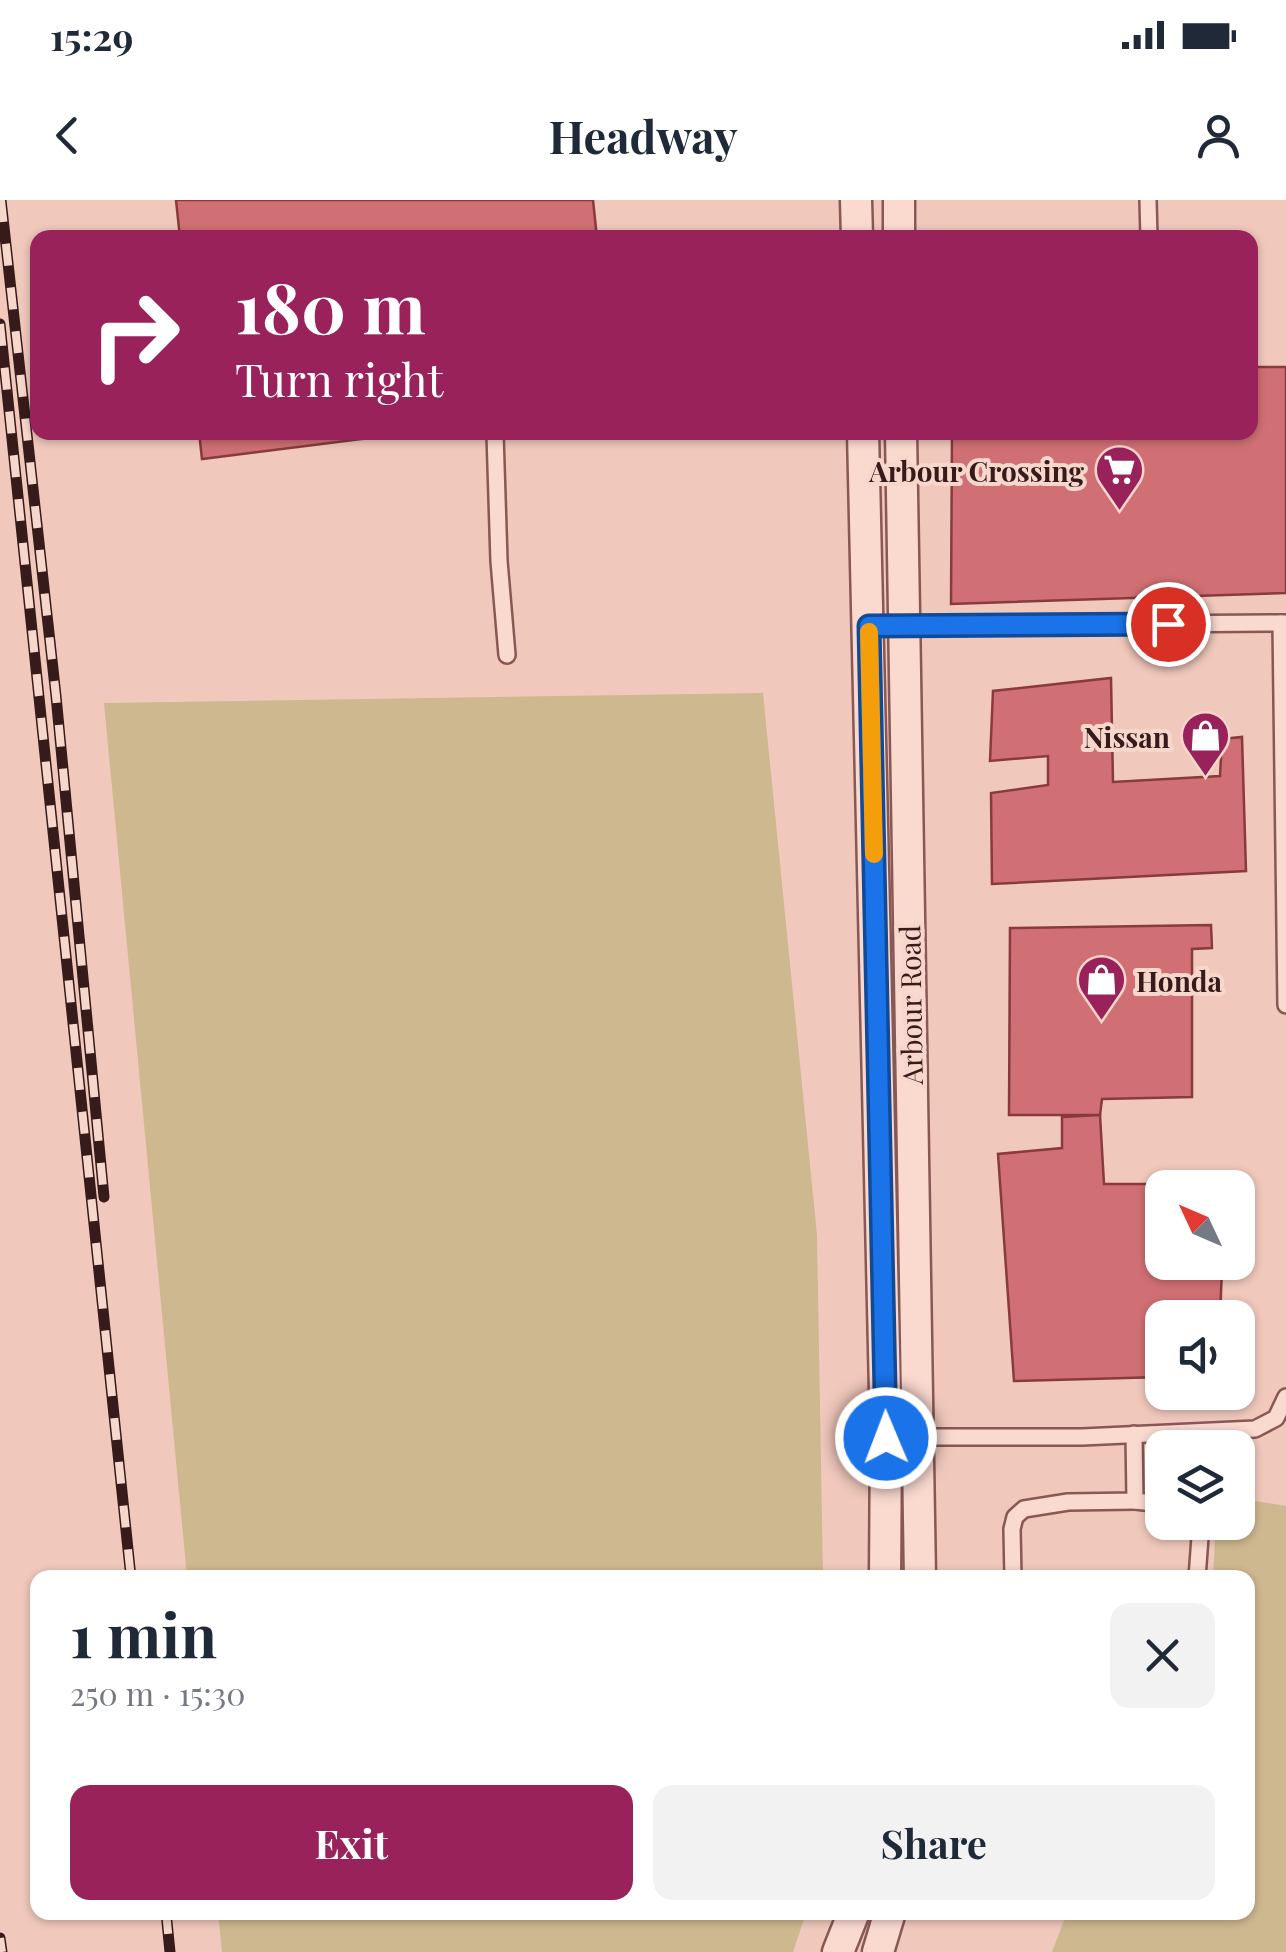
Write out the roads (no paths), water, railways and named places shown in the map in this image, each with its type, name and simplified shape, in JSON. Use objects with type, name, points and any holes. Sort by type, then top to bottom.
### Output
[{"type":"street","points":[[856,200],[857,230]]},
{"type":"street","points":[[899,200],[899,230]]},
{"type":"street","name":"Arbour Road","points":[[863,440],[886,1438],[884,1570]]},
{"type":"street","name":"Arbour Road","points":[[902,440],[920,1570]]},
{"type":"street","points":[[838,1952],[851,1920]]},
{"type":"street","points":[[878,1952],[888,1920]]},
{"type":"lane","points":[[1148,200],[1150,230]]},
{"type":"lane","points":[[495,440],[507,655]]},
{"type":"lane","points":[[869,626],[1284,623],[1286,1005]]},
{"type":"lane","points":[[886,1438],[1082,1437],[1255,1429],[1276,1418],[1286,1397]]},
{"type":"lane","points":[[1134,1434],[1134,1502]]},
{"type":"lane","points":[[1013,1570],[1012,1529],[1015,1517],[1024,1509],[1068,1502],[1145,1503]]},
{"type":"lane","points":[[1198,1570],[1200,1540]]},
{"type":"railway","points":[[1,200],[56,696],[104,1197]]},
{"type":"railway","points":[[0,324],[130,1570]]},
{"type":"railway","points":[[167,1920],[170,1952]]},
{"type":"railway","points":[[0,1938],[2,1952]]},
{"type":"place","name":"Arbour Crossing","points":[[1119,512]]},
{"type":"place","name":"Nissan","points":[[1205,778]]},
{"type":"place","name":"Honda","points":[[1101,1022]]}]
